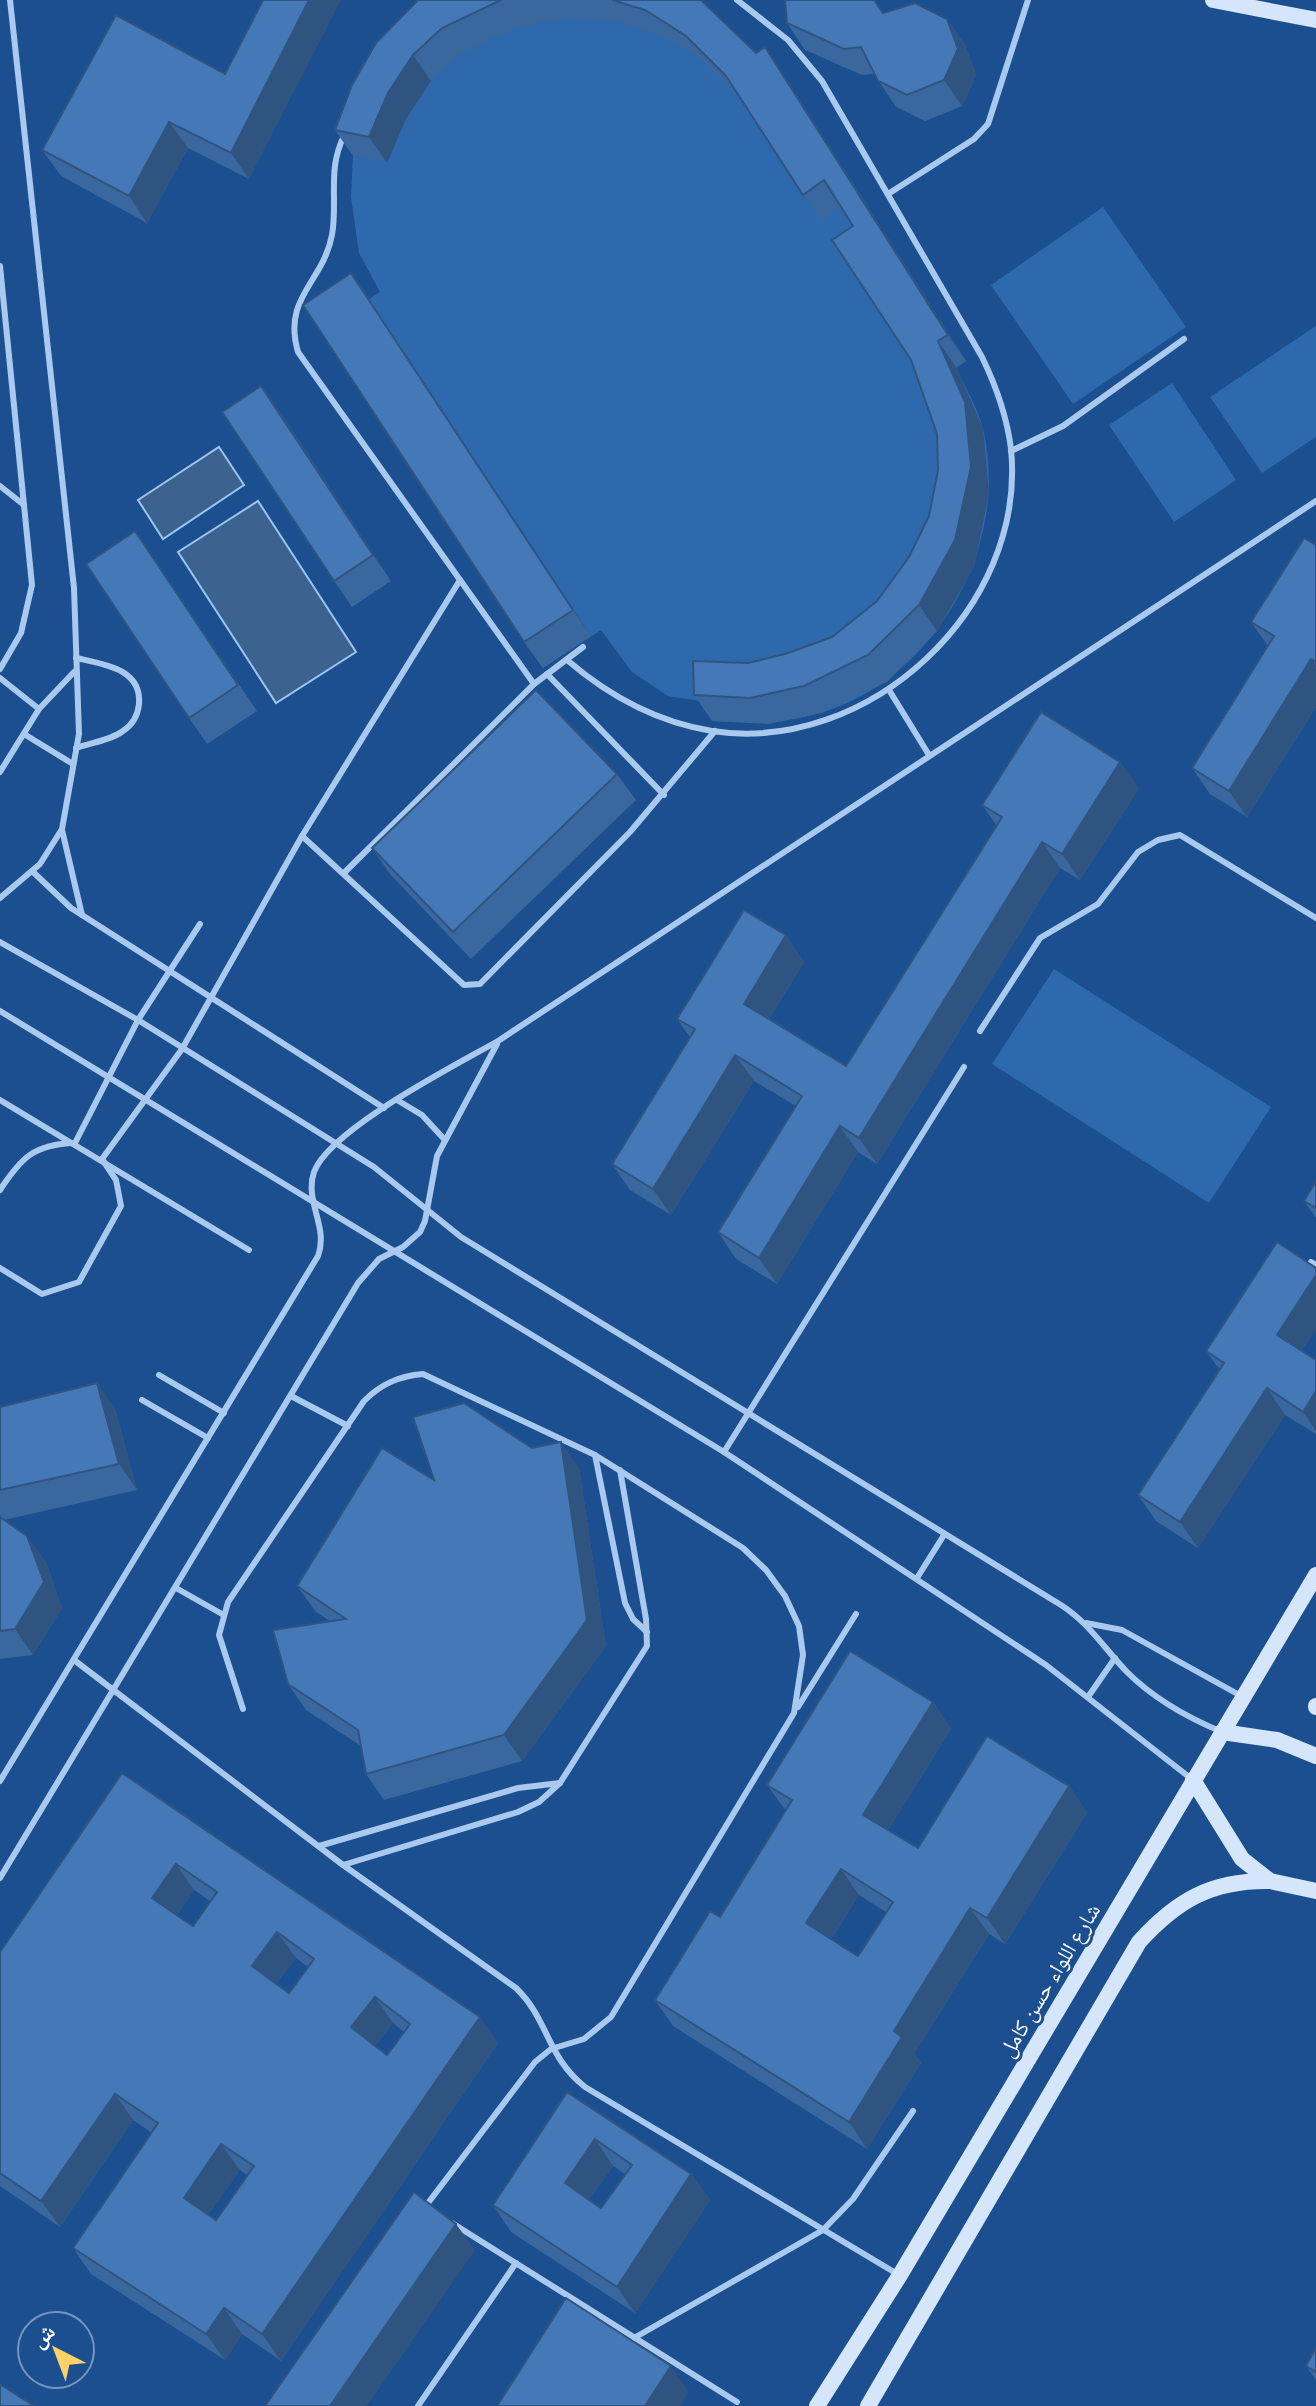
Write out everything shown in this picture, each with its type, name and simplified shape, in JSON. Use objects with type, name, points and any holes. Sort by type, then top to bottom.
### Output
[{"type":"main road","points":[[1213,0],[1316,20]]},
{"type":"main road","name":"شارع اللواء حسن كامل","points":[[817,2406],[900,2275],[1316,1575]]},
{"type":"main road","points":[[1222,1732],[1277,1740],[1316,1756]]},
{"type":"main road","points":[[1193,1780],[1210,1804],[1231,1845],[1242,1859],[1270,1881]]},
{"type":"main road","points":[[868,2406],[1139,1942],[1167,1912],[1198,1894],[1240,1880],[1270,1881],[1316,1891]]},
{"type":"lane","points":[[0,898],[47,855],[62,829],[76,748],[79,703],[74,672],[74,588],[10,0]]},
{"type":"lane","points":[[567,660],[610,694],[635,707],[715,731],[790,728],[835,717],[889,690],[936,652],[973,604],[998,548],[1007,516],[1011,451],[996,386],[982,357],[888,194],[805,60],[768,22],[737,0]]},
{"type":"lane","points":[[888,194],[974,139],[988,124],[1028,0]]},
{"type":"lane","points":[[353,122],[338,149],[335,163],[329,245],[296,304],[294,337],[305,365],[534,684]]},
{"type":"lane","points":[[0,266],[32,585],[18,640],[0,669]]},
{"type":"lane","points":[[1011,451],[1063,426],[1184,339]]},
{"type":"lane","points":[[0,486],[24,505]]},
{"type":"lane","points":[[0,1781],[318,1256],[322,1240],[312,1199],[315,1170],[334,1145],[384,1108],[498,1041],[1316,501]]},
{"type":"lane","points":[[102,1159],[182,1049],[302,836],[460,580]]},
{"type":"lane","points":[[345,872],[534,684],[583,647]]},
{"type":"lane","points":[[76,658],[122,671],[132,679],[139,702],[137,713],[122,732],[76,748]]},
{"type":"lane","points":[[0,772],[39,709],[74,672]]},
{"type":"lane","points":[[547,674],[664,795]]},
{"type":"lane","points":[[0,678],[39,709]]},
{"type":"lane","points":[[889,690],[929,755]]},
{"type":"lane","points":[[302,836],[345,872],[464,985],[473,987],[485,979],[664,795],[715,731]]},
{"type":"lane","points":[[24,734],[73,764]]},
{"type":"lane","points":[[62,829],[82,915]]},
{"type":"lane","points":[[980,1031],[1040,938],[1098,904],[1138,852],[1158,840],[1180,835],[1316,918]]},
{"type":"lane","points":[[32,871],[50,892],[82,915],[384,1108]]},
{"type":"lane","points":[[75,1143],[107,1075],[138,1020],[200,924]]},
{"type":"lane","points":[[0,942],[138,1020],[393,1180],[461,1237],[1086,1623],[1138,1682],[1172,1709],[1222,1732]]},
{"type":"lane","points":[[0,1011],[724,1452],[917,1578],[1088,1697],[1193,1780]]},
{"type":"lane","points":[[0,1878],[358,1283],[373,1264],[413,1240],[425,1221],[432,1173],[444,1139],[498,1041]]},
{"type":"lane","points":[[724,1452],[964,1067]]},
{"type":"lane","points":[[0,1100],[249,1250]]},
{"type":"lane","points":[[397,1100],[422,1115],[444,1139]]},
{"type":"lane","points":[[0,1190],[19,1161],[32,1153],[60,1144],[75,1143]]},
{"type":"lane","points":[[0,1268],[42,1294],[61,1291],[79,1282],[121,1206],[116,1180],[102,1159]]},
{"type":"lane","points":[[243,1709],[219,1635],[222,1614],[374,1391],[400,1377],[423,1374],[595,1455],[743,1548],[766,1570],[785,1596],[799,1626],[803,1655],[794,1713]]},
{"type":"lane","points":[[159,1375],[224,1413]]},
{"type":"lane","points":[[291,1396],[348,1426]]},
{"type":"lane","points":[[142,1400],[208,1438]]},
{"type":"lane","points":[[595,1455],[625,1603],[633,1619],[647,1632]]},
{"type":"lane","points":[[343,1865],[518,1812],[539,1802],[560,1783],[642,1659],[647,1632],[620,1470]]},
{"type":"lane","points":[[917,1578],[944,1535]]},
{"type":"lane","points":[[176,1588],[222,1614]]},
{"type":"lane","points":[[416,2218],[526,2071],[551,2049],[584,2039],[611,2017],[856,1614]]},
{"type":"lane","points":[[1086,1623],[1122,1630],[1243,1697]]},
{"type":"lane","points":[[1088,1697],[1115,1658]]},
{"type":"lane","points":[[74,1660],[343,1865],[516,1988],[536,2010],[551,2049],[585,2087],[900,2275]]},
{"type":"lane","points":[[319,1846],[518,1788],[560,1783]]},
{"type":"lane","points":[[634,2338],[823,2230],[853,2199],[913,2111]]},
{"type":"lane","points":[[425,2206],[437,2213]]},
{"type":"lane","points":[[449,2221],[737,2402]]},
{"type":"lane","points":[[418,2406],[516,2263]]},
{"type":"lane","points":[[566,2314],[575,2301]]},
{"type":"shaded area","points":[[670,0],[783,74],[966,361],[956,368],[983,429],[989,473],[986,518],[974,561],[955,602],[929,639],[898,671],[861,696],[820,713],[793,719],[712,721],[712,703],[668,696],[632,672],[601,630],[543,668],[321,331],[380,292],[359,253],[351,197],[353,156],[371,111],[439,23]]},
{"type":"shaded area","points":[[1103,207],[1186,327],[1073,404],[991,285]]},
{"type":"shaded area","points":[[1316,326],[1316,437],[1262,473],[1210,397]]},
{"type":"shaded area","points":[[1172,383],[1236,480],[1174,522],[1109,425]]},
{"type":"shaded area","points":[[219,447],[244,485],[163,539],[138,500]]},
{"type":"shaded area","points":[[258,501],[356,652],[276,703],[178,552]]},
{"type":"shaded area","points":[[1054,969],[1271,1107],[1209,1203],[992,1064]]},
{"type":"building","points":[[263,0],[309,0],[231,153],[169,122],[129,196],[42,150],[116,15],[225,74]]},
{"type":"building","points":[[418,0],[501,0],[442,28],[413,55],[388,93],[369,137],[335,130],[352,85],[376,43]]},
{"type":"building","points":[[612,0],[701,0],[756,53],[765,47],[948,335],[938,341],[965,402],[971,467],[955,540],[919,605],[868,655],[804,686],[750,698],[694,695],[693,661],[748,663],[785,654],[832,637],[877,601],[909,557],[929,516],[938,470],[937,434],[911,360],[832,240],[853,226],[824,180],[803,195],[726,76],[686,36],[645,10]]},
{"type":"building","points":[[785,0],[874,0],[883,13],[915,3],[947,19],[958,49],[944,80],[907,95],[878,81],[861,47],[844,49],[787,23]]},
{"type":"building","points":[[351,273],[573,610],[524,642],[303,305]]},
{"type":"building","points":[[261,386],[373,555],[334,581],[222,412]]},
{"type":"building","points":[[135,531],[238,685],[189,718],[86,564]]},
{"type":"building","points":[[1304,538],[1316,545],[1316,662],[1311,659],[1229,791],[1192,768],[1274,636],[1251,622]]},
{"type":"building","points":[[536,690],[617,774],[453,932],[372,848]]},
{"type":"building","points":[[1041,712],[1120,762],[1062,854],[1042,842],[859,1138],[840,1126],[759,1258],[718,1232],[802,1096],[735,1055],[653,1189],[612,1164],[695,1029],[677,1019],[744,910],[786,935],[744,1004],[846,1066],[1002,817],[982,805]]},
{"type":"building","points":[[1316,1181],[1316,1208],[1304,1201]]},
{"type":"building","points":[[1277,1242],[1316,1268],[1316,1275],[1277,1335],[1316,1360],[1316,1391],[1303,1412],[1267,1388],[1180,1522],[1138,1495],[1224,1363],[1206,1351]]},
{"type":"building","points":[[97,1383],[119,1464],[0,1490],[0,1407]]},
{"type":"building","points":[[464,1403],[532,1448],[561,1442],[587,1620],[504,1735],[366,1774],[358,1730],[288,1684],[273,1630],[346,1619],[297,1586],[382,1448],[434,1480],[413,1417]]},
{"type":"building","points":[[0,1517],[27,1536],[44,1582],[15,1629],[0,1631]]},
{"type":"building","points":[[850,1651],[933,1702],[863,1815],[918,1848],[987,1736],[1069,1786],[987,1918],[970,1908],[894,2031],[902,2037],[849,2122],[655,2000],[710,1911],[720,1917],[792,1800],[767,1785]],"holes":[[[841,1869],[893,1902],[858,1956],[806,1923]]]},
{"type":"building","points":[[122,1773],[480,2017],[262,2334],[224,2308],[206,2334],[73,2248],[158,2123],[115,2094],[41,2201],[0,2173],[0,1952]],"holes":[[[176,1864],[217,1892],[193,1926],[152,1898]],[[277,1932],[314,1959],[289,1993],[252,1966]],[[375,1997],[410,2024],[387,2055],[351,2027]],[[221,2144],[254,2166],[216,2220],[184,2198]]]},
{"type":"building","points":[[567,2092],[691,2174],[617,2287],[493,2205]],"holes":[[[595,2139],[632,2165],[601,2208],[565,2183]]]},
{"type":"building","points":[[414,2192],[456,2224],[330,2406],[265,2406]]},
{"type":"building","points":[[566,2298],[671,2366],[645,2406],[497,2406]]},
{"type":"building","points":[[1316,2348],[1316,2372],[1306,2366]]},
{"type":"building","points":[[0,2384],[34,2406],[0,2406]]}]
